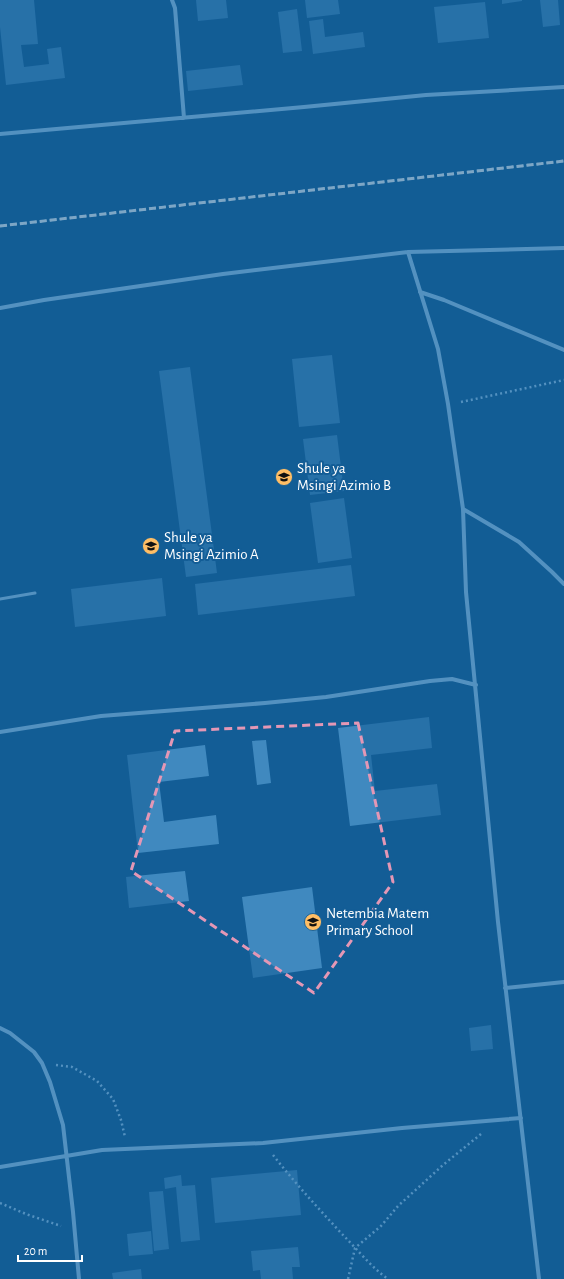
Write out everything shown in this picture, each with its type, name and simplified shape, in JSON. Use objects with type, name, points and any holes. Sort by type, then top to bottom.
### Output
[{"type":"street","points":[[172,0],[175,8]]},
{"type":"street","points":[[175,0],[184,118]]},
{"type":"street","points":[[0,134],[426,95],[564,87]]},
{"type":"street","points":[[0,308],[44,300],[223,274],[408,252],[564,248]]},
{"type":"street","points":[[408,252],[438,349],[448,404],[463,508],[466,592],[498,922],[539,1279]]},
{"type":"street","points":[[420,292],[444,300],[564,350]]},
{"type":"street","points":[[463,508],[519,542],[564,584]]},
{"type":"street","points":[[0,732],[101,716],[326,697],[430,681],[452,679],[476,685]]},
{"type":"street","points":[[505,988],[564,982]]},
{"type":"street","points":[[0,1028],[10,1033],[34,1052],[42,1063],[50,1082],[62,1125],[75,1231],[79,1279]]},
{"type":"street","points":[[0,1167],[102,1150],[263,1143],[402,1128],[521,1118]]},
{"type":"lane","points":[[0,599],[35,593]]},
{"type":"path","points":[[0,226],[564,161]]},
{"type":"path","points":[[448,404],[474,400],[564,380]]},
{"type":"path","points":[[42,1063],[72,1067],[97,1081],[113,1099],[122,1120],[128,1149]]},
{"type":"path","points":[[348,1279],[355,1248],[381,1226],[398,1206],[443,1165],[496,1120]]},
{"type":"path","points":[[263,1143],[296,1184],[355,1248],[388,1279]]},
{"type":"path","points":[[0,1203],[26,1214],[75,1231]]},
{"type":"highlighted area","points":[[358,723],[393,882],[314,993],[131,871],[175,731]]},
{"type":"building","points":[[0,0],[34,0],[38,44],[21,45],[24,67],[49,64],[47,49],[61,47],[65,78],[6,85],[0,27]]},
{"type":"building","points":[[196,0],[226,0],[228,18],[198,21]]},
{"type":"building","points":[[305,0],[338,0],[340,14],[307,18]]},
{"type":"building","points":[[502,0],[522,0],[522,1],[502,4]]},
{"type":"building","points":[[540,0],[558,0],[560,25],[543,27]]},
{"type":"building","points":[[485,2],[489,38],[438,43],[434,7]]},
{"type":"building","points":[[297,9],[302,51],[283,53],[278,12]]},
{"type":"building","points":[[323,19],[325,37],[363,32],[365,47],[313,54],[309,21]]},
{"type":"building","points":[[240,65],[243,85],[188,91],[186,71]]},
{"type":"building","points":[[332,355],[340,423],[299,427],[292,359]]},
{"type":"building","points":[[190,367],[217,573],[186,577],[159,371]]},
{"type":"building","points":[[337,435],[344,491],[310,495],[303,439]]},
{"type":"building","points":[[344,498],[352,558],[318,563],[310,503]]},
{"type":"building","points":[[351,565],[355,596],[198,615],[195,584]]},
{"type":"building","points":[[162,578],[166,616],[75,627],[71,589]]},
{"type":"building","points":[[429,717],[432,748],[371,755],[375,791],[437,784],[441,815],[350,826],[338,728]]},
{"type":"building","points":[[266,740],[271,783],[257,785],[252,741]]},
{"type":"building","points":[[205,745],[209,776],[159,782],[164,822],[216,815],[219,844],[138,853],[127,755]]},
{"type":"building","points":[[185,871],[189,901],[129,908],[126,877]]},
{"type":"building","points":[[312,887],[322,968],[253,978],[242,897]]},
{"type":"building","points":[[491,1025],[493,1049],[471,1051],[469,1028]]},
{"type":"building","points":[[297,1170],[301,1215],[215,1223],[211,1178]]},
{"type":"building","points":[[181,1175],[182,1186],[195,1185],[200,1240],[181,1242],[176,1187],[165,1189],[164,1178]]},
{"type":"building","points":[[163,1191],[169,1249],[154,1251],[149,1192]]},
{"type":"building","points":[[151,1231],[153,1254],[129,1256],[127,1234]]},
{"type":"building","points":[[298,1247],[300,1267],[292,1267],[293,1279],[261,1279],[260,1270],[253,1271],[251,1251]]},
{"type":"building","points":[[141,1269],[142,1279],[113,1279],[112,1273]]},
{"type":"railway","points":[[0,226],[564,161]]},
{"type":"place","name":"Shule ya Msingi Azimio B","points":[[284,477]]},
{"type":"place","name":"Shule ya Msingi Azimio A","points":[[151,546]]},
{"type":"place","name":"Netembia Matem Primary School","points":[[313,922]]}]
